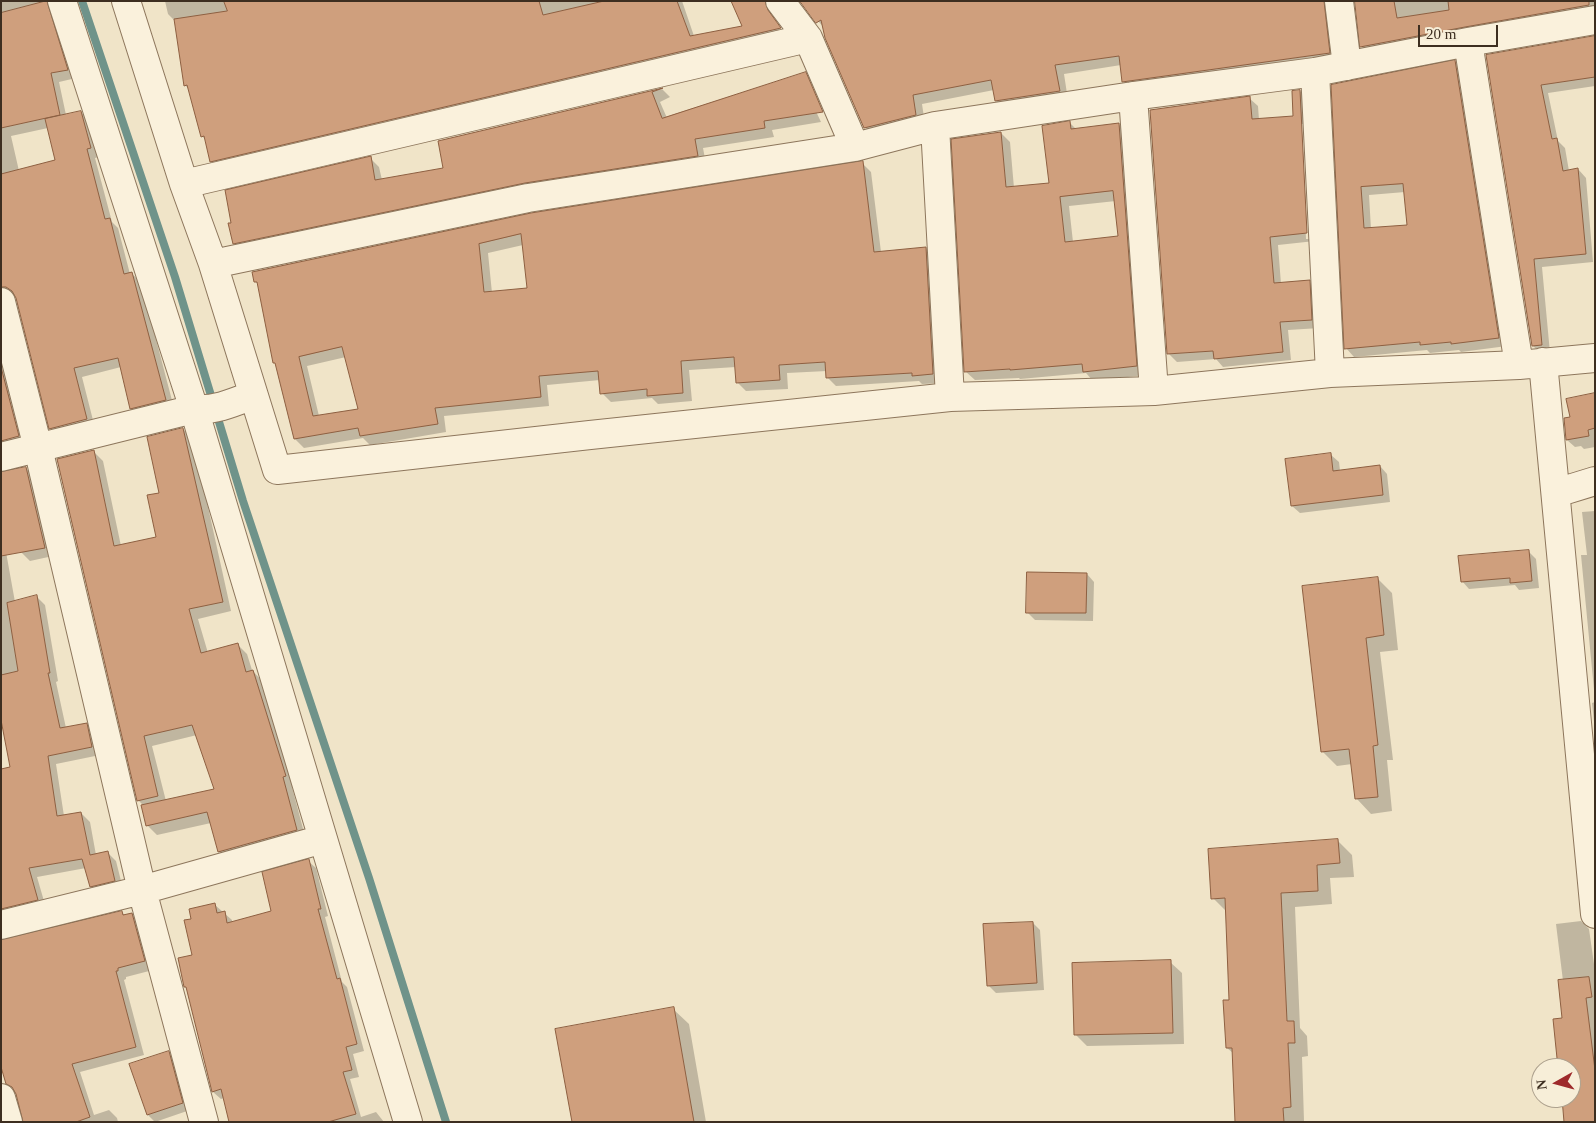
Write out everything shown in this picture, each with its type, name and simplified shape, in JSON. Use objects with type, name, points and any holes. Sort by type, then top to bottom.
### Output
[{"type":"street","points":[[62,1],[220,405],[323,839],[408,1122]]},
{"type":"street","points":[[126,1],[184,184],[214,264],[220,405],[277,470],[950,397],[1154,391],[1330,372],[1531,363],[1595,358]]},
{"type":"street","points":[[780,1],[808,38],[855,147]]},
{"type":"street","points":[[1339,1],[1347,66]]},
{"type":"street","points":[[214,264],[528,198],[855,147],[935,126],[1133,96],[1315,72],[1468,42],[1595,20]]},
{"type":"street","points":[[184,184],[808,38]]},
{"type":"street","points":[[1468,42],[1556,493],[1595,914]]},
{"type":"street","points":[[1315,72],[1330,372]]},
{"type":"street","points":[[1133,96],[1154,391]]},
{"type":"street","points":[[935,126],[950,397]]},
{"type":"street","points":[[1,302],[38,448],[142,890],[204,1122]]},
{"type":"street","points":[[1,457],[220,405]]},
{"type":"street","points":[[1556,493],[1595,480]]},
{"type":"street","points":[[1,925],[142,890],[323,839]]},
{"type":"street","points":[[1,1098],[8,1122]]},
{"type":"building","points":[[47,1],[68,70],[51,73],[60,115],[1,128],[1,13]]},
{"type":"building","points":[[224,1],[539,1],[543,15],[604,1],[677,1],[690,36],[742,26],[731,1],[765,1],[768,10],[781,28],[210,162],[204,136],[201,137],[187,85],[184,86],[174,19],[227,11]]},
{"type":"building","points":[[800,1],[1324,1],[1330,53],[1122,82],[1119,56],[1055,65],[1060,91],[995,101],[991,80],[913,95],[916,115],[864,128],[825,38],[821,20],[816,23]]},
{"type":"building","points":[[1355,1],[1394,1],[1397,18],[1449,10],[1448,1],[1589,1],[1589,5],[1360,47]]},
{"type":"building","points":[[1595,36],[1595,77],[1541,85],[1552,139],[1557,138],[1563,171],[1578,168],[1586,254],[1534,259],[1542,345],[1532,346],[1486,55]]},
{"type":"building","points":[[1455,60],[1499,338],[1451,344],[1451,342],[1420,345],[1420,342],[1344,349],[1331,85]],"holes":[[[1403,184],[1407,225],[1364,228],[1361,187]]]},
{"type":"building","points":[[806,72],[823,112],[764,121],[765,128],[695,139],[698,156],[525,183],[233,244],[228,223],[231,223],[225,190],[371,156],[375,180],[443,168],[438,141],[663,88],[652,92],[662,118]]},
{"type":"building","points":[[1300,90],[1307,233],[1270,237],[1274,283],[1310,280],[1312,320],[1280,322],[1283,352],[1214,359],[1213,351],[1167,354],[1150,110],[1250,96],[1252,119],[1293,116],[1292,91]]},
{"type":"building","points":[[81,111],[91,148],[87,149],[105,219],[110,218],[124,274],[132,272],[166,400],[130,409],[118,358],[74,368],[87,419],[49,429],[16,298],[12,291],[6,287],[1,287],[1,174],[55,160],[45,119]]},
{"type":"building","points":[[1070,121],[1071,129],[1119,123],[1137,366],[1083,372],[1082,364],[964,372],[951,139],[1001,132],[1006,187],[1049,183],[1042,126]],"holes":[[[1113,191],[1118,236],[1065,242],[1060,197]]]},
{"type":"building","points":[[863,161],[874,252],[926,247],[933,374],[912,376],[912,373],[826,378],[825,362],[779,365],[780,380],[736,383],[734,357],[681,361],[683,393],[647,396],[647,389],[600,394],[598,371],[539,376],[541,397],[435,408],[438,424],[360,436],[358,428],[294,439],[275,363],[273,363],[257,282],[254,282],[252,272],[531,213]],"holes":[[[521,234],[527,288],[484,292],[479,244]],[[342,347],[358,409],[313,416],[299,357]]]},
{"type":"building","points":[[1,367],[19,436],[1,441]]},
{"type":"building","points":[[1595,393],[1595,428],[1588,430],[1589,436],[1566,440],[1564,418],[1570,417],[1566,399]]},
{"type":"building","points":[[183,428],[223,602],[189,609],[201,653],[238,643],[246,672],[253,670],[286,776],[283,777],[297,830],[218,852],[207,812],[146,826],[141,805],[214,789],[192,725],[144,736],[158,796],[137,801],[57,459],[94,450],[114,546],[156,537],[147,495],[159,493],[147,437]]},
{"type":"building","points":[[1331,453],[1333,471],[1380,465],[1383,495],[1291,506],[1285,459]]},
{"type":"building","points":[[26,467],[45,548],[1,556],[1,472]]},
{"type":"building","points":[[1529,550],[1532,581],[1510,583],[1510,578],[1461,582],[1458,556]]},
{"type":"building","points":[[1027,572],[1087,573],[1086,613],[1026,613]]},
{"type":"building","points":[[1378,577],[1384,635],[1366,638],[1378,745],[1373,746],[1378,797],[1355,799],[1349,749],[1321,752],[1302,586]]},
{"type":"building","points":[[37,595],[50,673],[48,673],[60,728],[87,723],[92,747],[48,756],[57,816],[81,812],[90,855],[108,851],[115,881],[90,887],[82,859],[29,868],[38,900],[1,909],[1,769],[10,767],[1,720],[1,675],[18,671],[7,603]]},
{"type":"building","points":[[1338,839],[1340,863],[1317,865],[1318,891],[1281,893],[1287,1021],[1294,1021],[1295,1043],[1288,1043],[1291,1107],[1283,1108],[1284,1122],[1235,1122],[1232,1048],[1226,1048],[1223,1000],[1229,1000],[1225,898],[1211,899],[1208,849]]},
{"type":"building","points":[[309,859],[321,909],[318,909],[337,979],[340,978],[357,1044],[346,1047],[352,1070],[343,1072],[356,1114],[328,1122],[229,1122],[221,1089],[212,1092],[186,987],[184,987],[178,958],[192,955],[184,920],[191,919],[189,909],[215,903],[217,913],[225,911],[227,923],[271,911],[262,872]]},
{"type":"building","points":[[122,911],[123,915],[132,913],[145,961],[118,968],[118,971],[116,971],[136,1047],[72,1064],[90,1117],[76,1122],[23,1122],[16,1094],[12,1087],[6,1084],[1,1067],[1,940]]},
{"type":"building","points":[[1033,922],[1037,983],[987,986],[983,924]]},
{"type":"building","points":[[1171,960],[1173,1033],[1074,1035],[1072,963]]},
{"type":"building","points":[[1589,977],[1592,997],[1586,998],[1595,1070],[1595,1122],[1564,1122],[1563,1108],[1581,1108],[1581,1058],[1557,1058],[1553,1019],[1562,1018],[1558,980]]},
{"type":"building","points":[[674,1007],[694,1122],[572,1122],[555,1029]]},
{"type":"building","points":[[169,1051],[183,1103],[147,1115],[129,1064]]},
{"type":"waterway","points":[[82,1],[175,277],[243,501],[369,878],[446,1122]]}]
